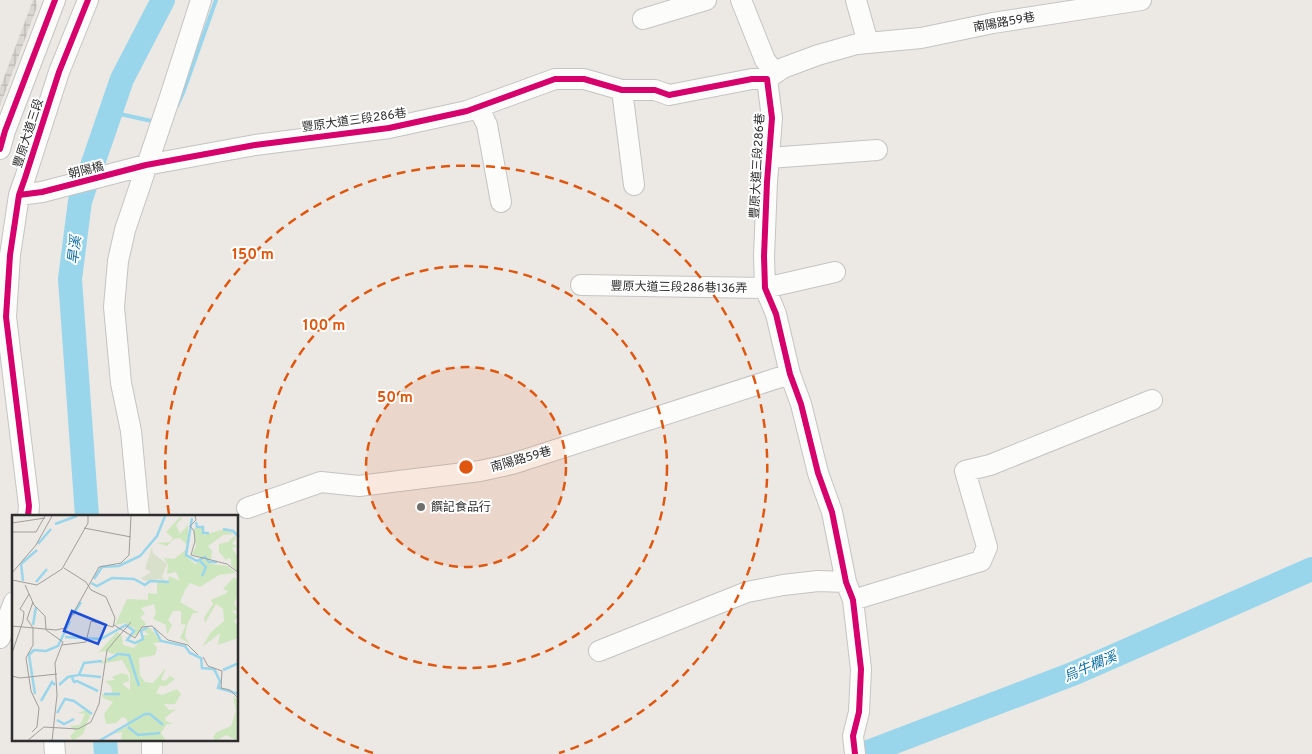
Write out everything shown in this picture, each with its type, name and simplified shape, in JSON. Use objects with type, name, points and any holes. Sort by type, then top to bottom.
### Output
[{"type":"street","name":"豐原大道三段","points":[[0,149],[5,130],[55,0]]},
{"type":"street","points":[[139,515],[131,430],[121,383],[114,307],[118,262],[124,230],[141,167],[170,97],[201,0]]},
{"type":"street","points":[[643,18],[706,0]]},
{"type":"street","points":[[741,0],[771,76]]},
{"type":"street","points":[[856,0],[868,43]]},
{"type":"street","name":"南陽路59巷","points":[[771,76],[783,68],[818,55],[857,44],[921,38],[993,23],[1141,0]]},
{"type":"street","name":"豐原大道三段","points":[[28,515],[20,429],[6,317],[10,255],[19,195],[59,72],[85,1]]},
{"type":"street","name":"豐原大道三段286巷","points":[[141,167],[255,145],[389,128],[478,107],[555,79],[584,79],[622,90],[655,90],[669,95],[771,76],[772,118],[764,256],[764,288],[776,314],[790,374],[801,404],[818,473],[832,512],[849,591],[861,669],[859,712],[854,745]]},
{"type":"street","points":[[622,90],[634,186]]},
{"type":"street","points":[[478,107],[487,124],[501,202]]},
{"type":"street","points":[[769,158],[877,150]]},
{"type":"street","name":"朝陽橋","points":[[19,195],[42,192],[141,167]]},
{"type":"street","name":"豐原大道三段286巷136弄","points":[[581,285],[764,288],[835,272]]},
{"type":"street","name":"南陽路59巷","points":[[246,508],[321,482],[359,486],[480,471],[512,464],[790,374]]},
{"type":"street","points":[[599,651],[747,592],[818,581],[849,591],[980,561],[987,547],[965,471],[990,465],[1152,400]]},
{"type":"street","points":[[0,638],[12,608]]},
{"type":"shaded area","points":[[33,0],[36,0],[37,7],[0,106],[0,88]]},
{"type":"waterway","name":"旱溪","points":[[87,515],[70,279],[80,201],[122,79],[163,0]]},
{"type":"waterway","points":[[177,106],[216,0]]},
{"type":"waterway","points":[[111,112],[156,122]]},
{"type":"waterway","name":"烏牛欄溪","points":[[863,754],[1075,673],[1312,569]]},
{"type":"waterway","name":"旱溪","points":[[105,742],[106,754]]},
{"type":"cycle path","points":[[0,149],[5,131],[55,0]]},
{"type":"cycle path","points":[[28,515],[29,506],[6,317],[10,255],[19,195],[59,72],[88,0]]},
{"type":"cycle path","points":[[19,195],[42,192],[146,165],[255,145],[389,128],[467,111],[555,79],[584,79],[622,90],[655,90],[669,95],[752,79],[767,79],[772,118],[767,182],[764,256],[765,288],[776,314],[790,374],[801,404],[818,473],[832,512],[846,582],[853,600],[861,669],[859,712],[853,736],[855,754]]},
{"type":"place","name":"饌記食品行","points":[[421,507]]}]
